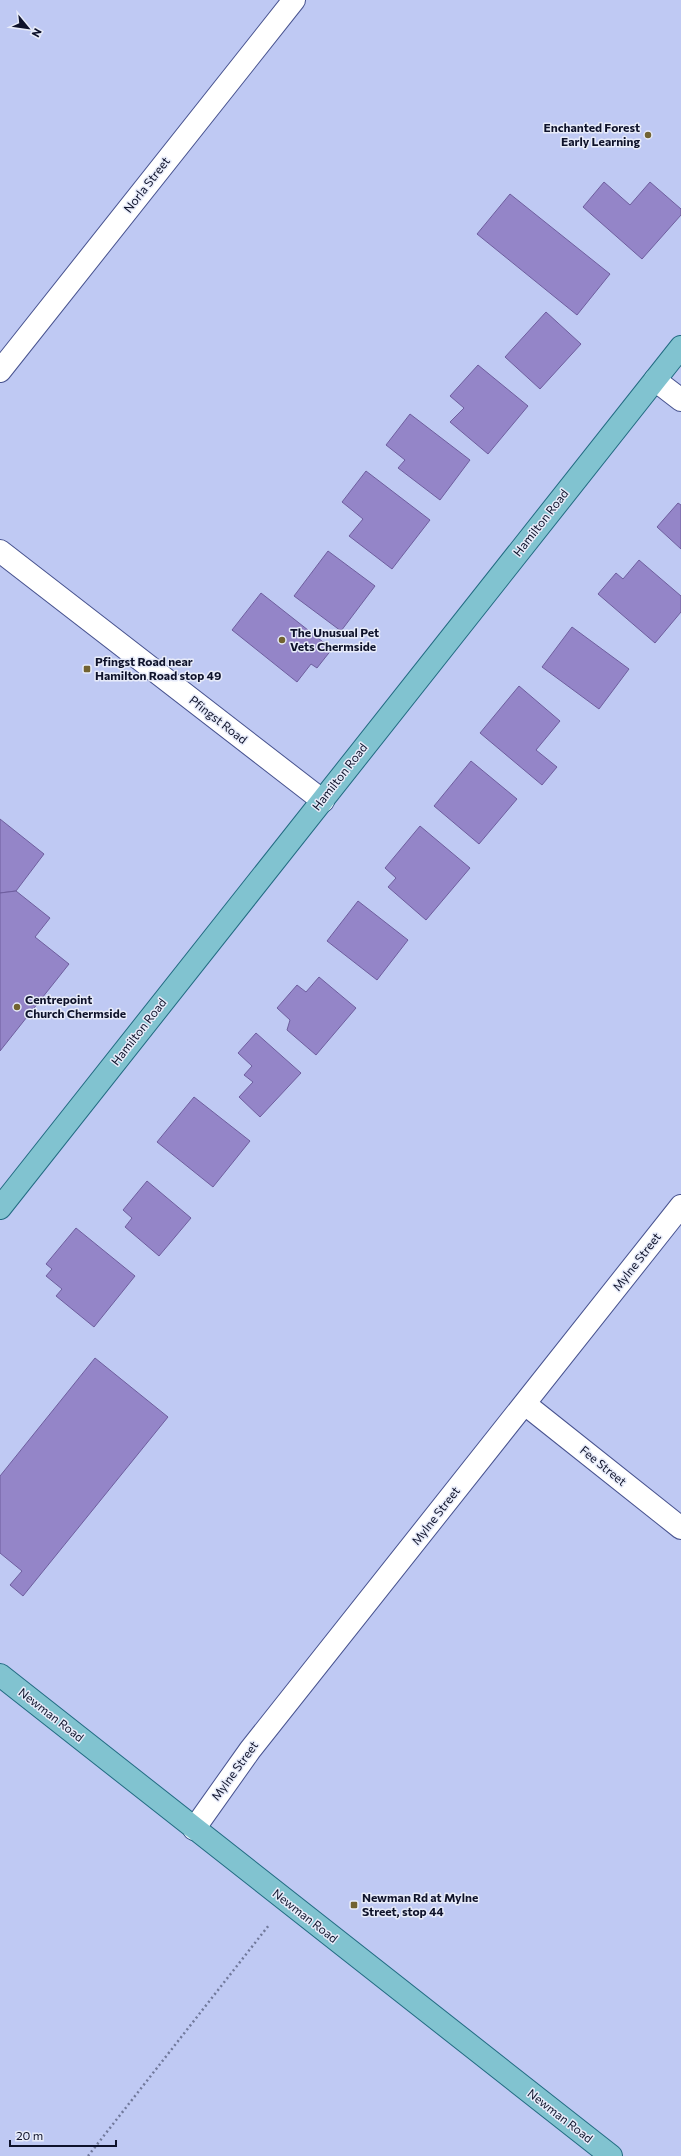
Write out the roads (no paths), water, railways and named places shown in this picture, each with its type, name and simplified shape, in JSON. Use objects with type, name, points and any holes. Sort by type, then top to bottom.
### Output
[{"type":"main road","name":"Hamilton Road","points":[[0,1208],[681,347]]},
{"type":"main road","name":"Newman Road","points":[[0,1675],[611,2156]]},
{"type":"street","name":"Norla Street","points":[[0,371],[294,0]]},
{"type":"street","points":[[655,380],[681,400]]},
{"type":"street","name":"Pfingst Road","points":[[0,551],[323,800]]},
{"type":"street","name":"Mylne Street","points":[[194,1829],[250,1750],[681,1206]]},
{"type":"street","name":"Fee Street","points":[[525,1404],[681,1528]]},
{"type":"place","name":"Enchanted Forest Early Learning","points":[[648,135]]},
{"type":"place","name":"The Unusual Pet Vets Chermside","points":[[282,640]]},
{"type":"place","name":"Pfingst Road near Hamilton Road stop 49","points":[[87,669]]},
{"type":"place","name":"Centrepoint Church Chermside","points":[[17,1007]]},
{"type":"place","name":"Newman Rd at Mylne Street, stop 44","points":[[354,1905]]}]
